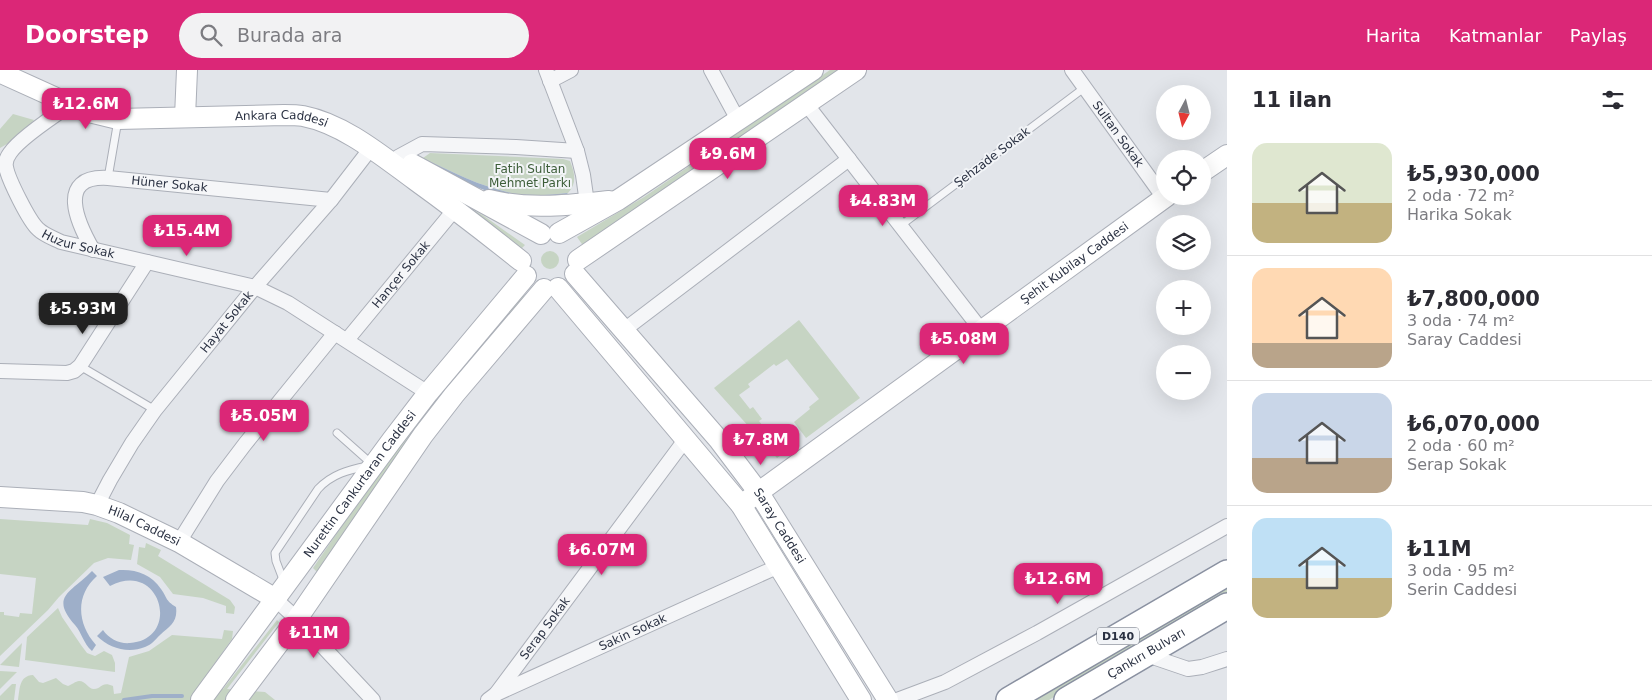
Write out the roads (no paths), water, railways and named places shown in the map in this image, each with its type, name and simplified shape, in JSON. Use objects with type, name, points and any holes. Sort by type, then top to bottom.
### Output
[{"type":"highway","name":"D140","points":[[1009,700],[1227,572]]},
{"type":"highway","name":"Çankırı Bulvarı","points":[[1067,700],[1227,606]]},
{"type":"street","points":[[185,117],[187,70]]},
{"type":"street","points":[[571,70],[548,75],[577,151],[587,203]]},
{"type":"street","points":[[711,70],[738,120]]},
{"type":"street","points":[[550,233],[572,244],[577,251],[577,267],[571,281],[551,289],[536,286],[523,269],[526,246],[530,240],[550,233],[618,200],[814,70]]},
{"type":"street","points":[[577,267],[856,70]]},
{"type":"street","name":"Sultan Sokak","points":[[1072,70],[1156,185]]},
{"type":"street","name":"Ankara Caddesi","points":[[0,73],[70,105],[102,116],[118,119],[259,114],[303,116],[342,131],[461,202],[550,233]]},
{"type":"street","name":"Huzur Sokak","points":[[70,105],[44,123],[11,151],[7,160],[6,168],[18,196],[36,228],[61,242],[255,287],[288,303],[428,393]]},
{"type":"street","points":[[807,105],[982,331]]},
{"type":"street","points":[[398,157],[422,144],[577,151]]},
{"type":"street","name":"Ankara Caddesi","points":[[371,148],[398,157],[461,202],[523,269]]},
{"type":"street","name":"Hayat Sokak","points":[[97,505],[128,450],[155,410],[255,287],[331,200],[371,148]]},
{"type":"street","points":[[1211,166],[1227,155]]},
{"type":"street","points":[[624,330],[849,159]]},
{"type":"street","name":"Hüner Sokak","points":[[93,250],[83,233],[75,204],[80,184],[86,180],[108,178],[331,200]]},
{"type":"street","name":"Ankara Caddesi","points":[[461,202],[497,202],[544,207],[618,200]]},
{"type":"street","name":"Hançer Sokak","points":[[179,542],[244,444],[461,202]]},
{"type":"street","name":"Şehit Kubilay Caddesi","points":[[741,505],[1156,204]]},
{"type":"street","points":[[0,371],[67,373],[74,371],[80,366],[147,262]]},
{"type":"street","name":"Saray Caddesi","points":[[577,267],[624,330],[719,440],[759,493],[888,700]]},
{"type":"street","name":"Nurettin Cankurtaran Caddesi","points":[[201,700],[373,465],[523,269]]},
{"type":"street","name":"Saray Caddesi","points":[[551,289],[741,505],[861,700]]},
{"type":"street","name":"Nurettin Cankurtaran Caddesi","points":[[242,692],[297,619],[424,435],[454,395],[551,289]]},
{"type":"street","name":"Serap Sokak","points":[[492,697],[685,440]]},
{"type":"street","name":"Hilal Caddesi","points":[[0,497],[68,501],[97,505],[119,513],[280,591]]},
{"type":"street","points":[[897,700],[954,677],[1227,526]]},
{"type":"street","name":"Sakin Sokak","points":[[492,697],[779,566]]},
{"type":"street","points":[[280,591],[297,619],[373,700]]},
{"type":"street","points":[[1144,654],[1188,669],[1202,667],[1227,659]]},
{"type":"lane","name":"Şehzade Sokak","points":[[900,226],[1084,88]]},
{"type":"lane","points":[[108,178],[118,119]]},
{"type":"lane","points":[[80,366],[155,410]]},
{"type":"lane","points":[[337,434],[373,465]]},
{"type":"lane","points":[[280,591],[275,553],[318,489],[326,480],[338,474],[373,465]]},
{"type":"water","points":[[423,158],[469,179],[504,191],[530,195],[568,193],[563,196],[544,197],[492,192],[428,164]]},
{"type":"water","points":[[119,570],[131,570],[148,576],[161,589],[168,601],[176,607],[176,616],[170,626],[151,644],[139,649],[119,649],[107,644],[97,636],[103,630],[115,640],[122,643],[130,643],[146,638],[156,629],[160,616],[159,603],[152,591],[142,583],[128,581],[110,586],[103,577]]},
{"type":"water","points":[[92,571],[97,576],[85,592],[81,610],[85,628],[96,645],[92,651],[67,615],[64,601],[66,595]]},
{"type":"waterway","points":[[124,700],[152,696],[182,696]]},
{"type":"park label","name":"Fatih Sultan Mehmet Parkı","points":[[530,176]]}]
